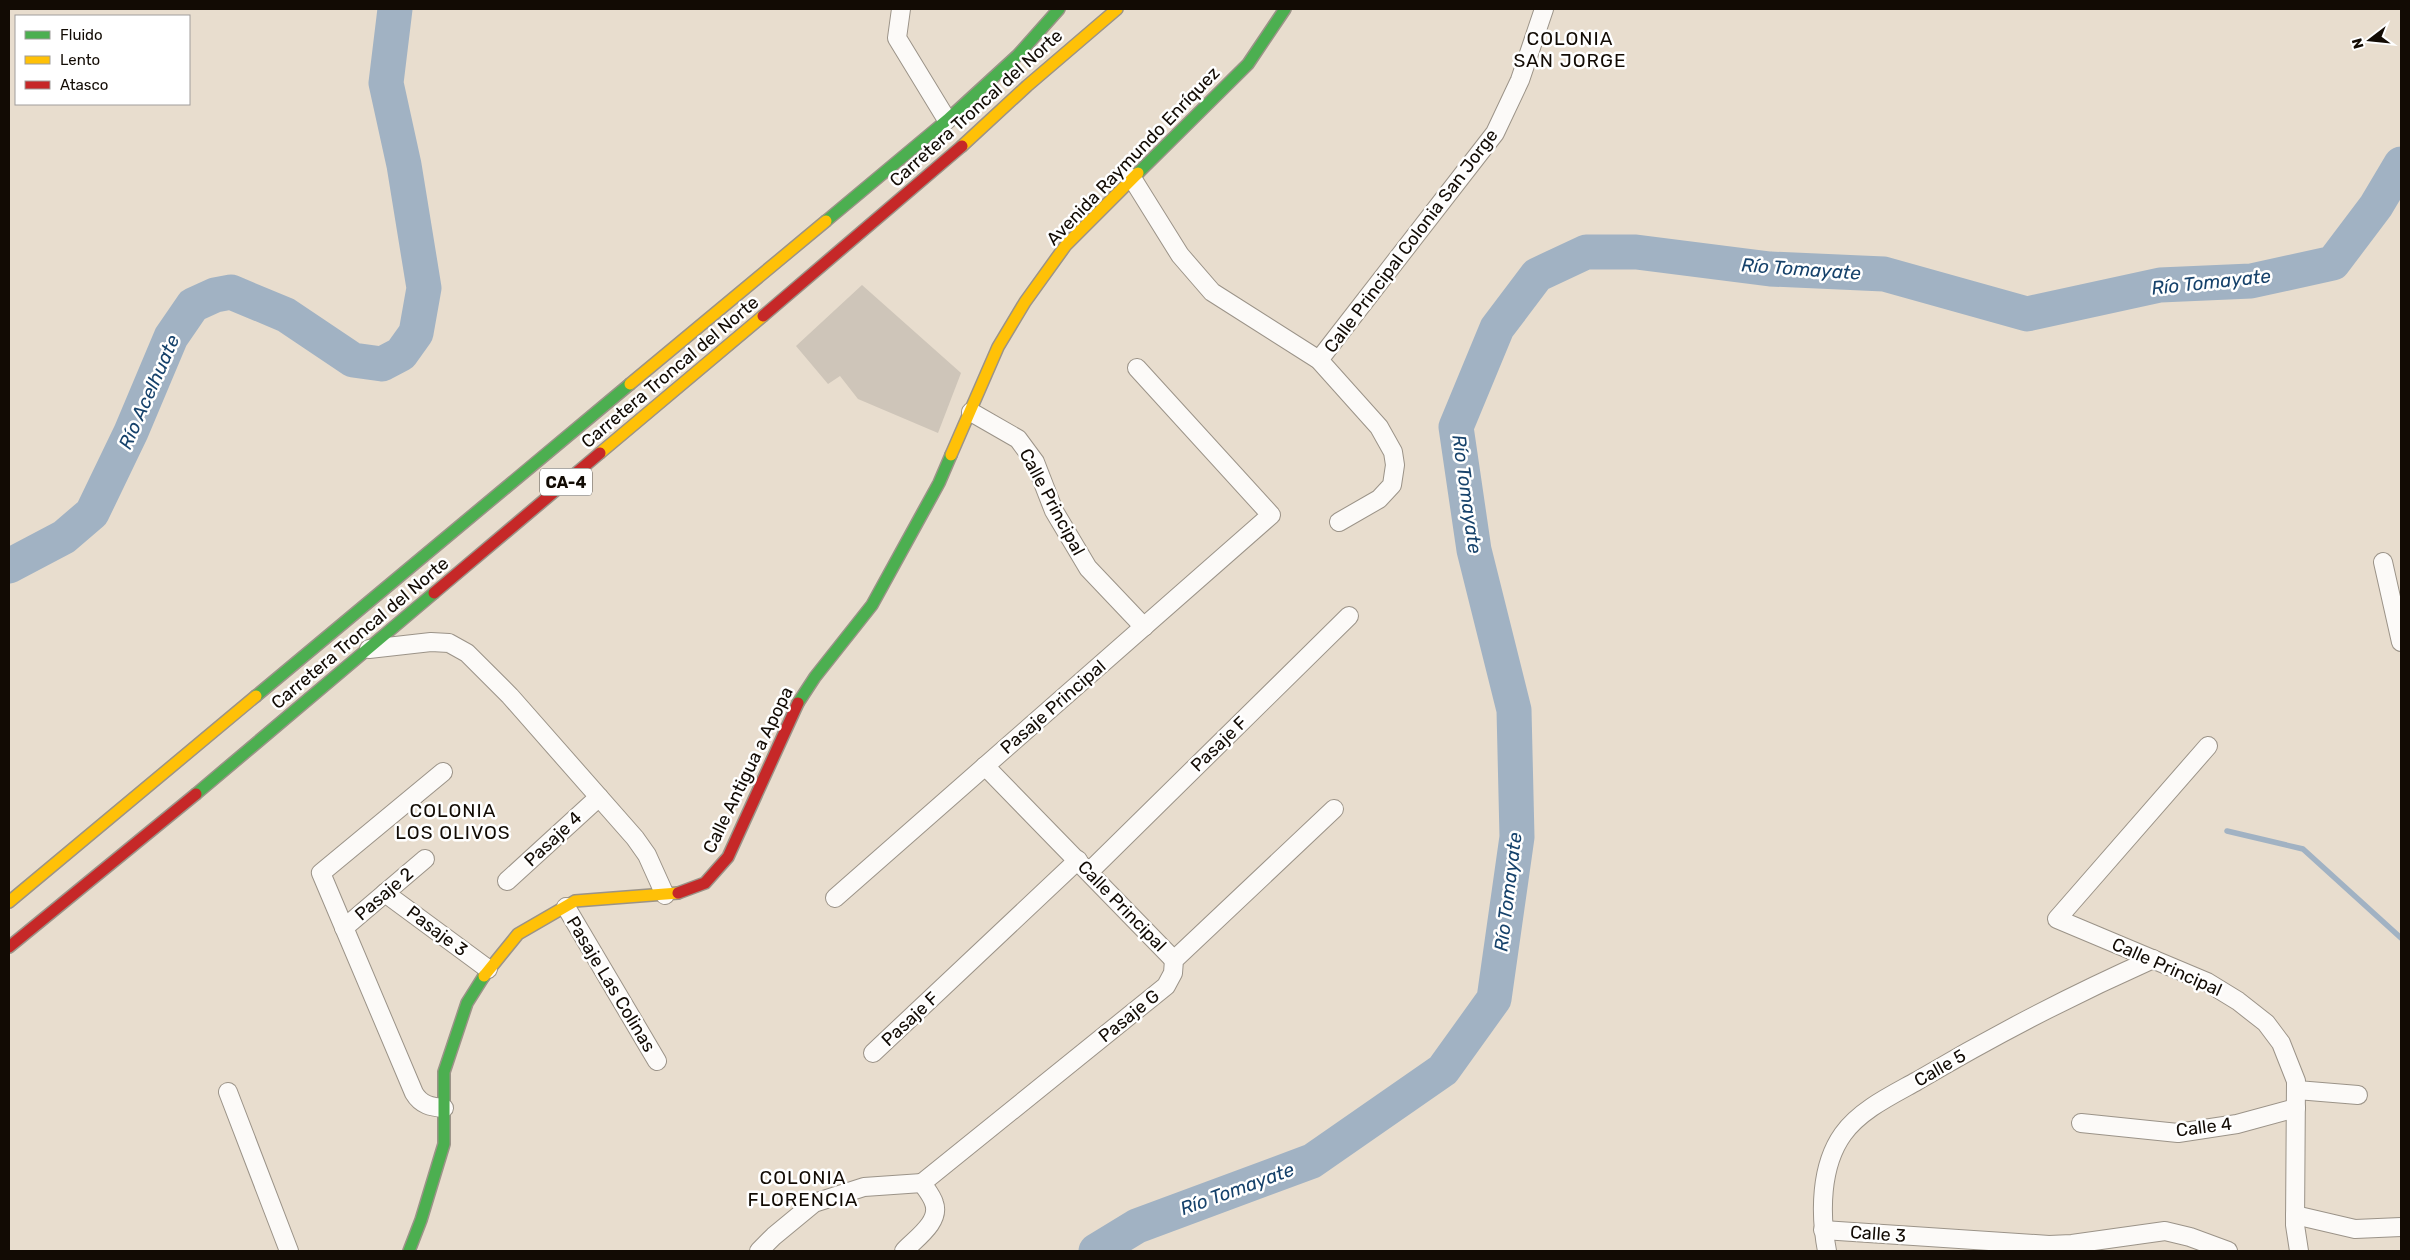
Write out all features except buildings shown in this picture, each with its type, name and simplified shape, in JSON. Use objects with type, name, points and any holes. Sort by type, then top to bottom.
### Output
[{"type":"main road","name":"Carretera Troncal del Norte","points":[[9,902],[947,120],[1018,55],[1059,9]]},
{"type":"main road","name":"Carretera Troncal del Norte","points":[[9,947],[187,802],[942,165],[1027,86],[1116,9]]},
{"type":"main road","name":"Avenida Raymundo Enríquez","points":[[971,412],[998,347],[1025,302],[1066,245],[1248,64],[1285,9]]},
{"type":"main road","name":"Calle Antigua a Apopa","points":[[408,1251],[421,1220],[444,1144],[444,1072],[467,1003],[488,969],[518,934],[575,901],[680,894],[705,883],[728,857],[796,706],[815,677],[872,605],[939,484],[971,412]]},
{"type":"street","points":[[901,9],[897,38],[947,120]]},
{"type":"street","name":"Calle Principal Colonia San Jorge","points":[[1320,360],[1495,133],[1520,80],[1544,9]]},
{"type":"street","points":[[1132,178],[1180,255],[1212,292],[1320,360],[1379,427],[1393,452],[1395,465],[1392,485],[1379,499],[1339,522]]},
{"type":"street","name":"Pasaje Principal","points":[[835,898],[1271,515],[1138,368]]},
{"type":"street","name":"Calle Principal","points":[[971,412],[1018,439],[1035,462],[1054,511],[1088,568],[1144,627]]},
{"type":"street","points":[[2383,562],[2401,642]]},
{"type":"street","name":"Pasaje F","points":[[873,1053],[1083,866],[1349,616]]},
{"type":"street","points":[[368,649],[431,642],[449,644],[466,653],[510,696],[647,855],[665,895]]},
{"type":"street","name":"Calle Principal","points":[[2208,746],[2056,919],[2207,982],[2238,1001],[2266,1023],[2281,1043],[2296,1081],[2297,1090],[2296,1215],[2299,1251]]},
{"type":"street","name":"Calle Principal","points":[[985,766],[1174,960]]},
{"type":"street","points":[[444,772],[321,873],[414,1093],[417,1098],[430,1107],[444,1108]]},
{"type":"street","name":"Pasaje 4","points":[[507,881],[599,797]]},
{"type":"street","points":[[1174,960],[1334,809]]},
{"type":"street","name":"Pasaje 2","points":[[344,928],[425,859]]},
{"type":"street","name":"Pasaje 3","points":[[385,893],[488,969]]},
{"type":"street","name":"Pasaje Las Colinas","points":[[566,907],[657,1061]]},
{"type":"street","name":"Calle 5","points":[[1827,1251],[1823,1230],[1824,1188],[1830,1163],[1840,1139],[1856,1121],[1886,1099],[2007,1030],[2153,959]]},
{"type":"street","name":"Pasaje G","points":[[922,1182],[1166,986],[1173,973],[1174,960]]},
{"type":"street","points":[[2297,1090],[2358,1096]]},
{"type":"street","points":[[228,1092],[289,1251]]},
{"type":"street","name":"Calle 4","points":[[2081,1123],[2178,1133],[2237,1124],[2296,1108]]},
{"type":"street","points":[[758,1251],[814,1203],[864,1187],[922,1182],[934,1203],[936,1212],[932,1222],[904,1251]]},
{"type":"street","points":[[2296,1215],[2355,1229],[2401,1227]]},
{"type":"street","name":"Calle 3","points":[[1823,1230],[2048,1244],[2080,1243],[2165,1231],[2190,1237],[2228,1251]]},
{"type":"waterway","name":"Río Acelhuate","points":[[9,566],[64,537],[92,513],[131,432],[171,337],[193,305],[215,295],[231,292],[286,315],[353,360],[382,364],[401,354],[416,333],[424,288],[404,165],[386,83],[395,9]]},
{"type":"waterway","name":"Río Tomayate","points":[[1096,1251],[1137,1226],[1312,1161],[1443,1070],[1494,999],[1517,837],[1514,710],[1474,550],[1456,427],[1497,328],[1537,275],[1586,252],[1636,252],[1770,269],[1884,274],[2027,314],[2160,285],[2251,281],[2333,263],[2376,206],[2401,164]]},
{"type":"waterway","points":[[2227,831],[2303,849],[2401,938]]},
{"type":"traffic: fast","points":[[826,221],[947,120],[1018,55],[1059,9]]},
{"type":"traffic: fast","points":[[1138,173],[1248,64],[1285,9]]},
{"type":"traffic: fast","points":[[256,696],[630,384]]},
{"type":"traffic: fast","points":[[798,703],[815,677],[872,605],[939,483],[951,455]]},
{"type":"traffic: fast","points":[[196,794],[434,593]]},
{"type":"traffic: fast","points":[[409,1251],[421,1220],[444,1144],[444,1072],[467,1003],[484,976]]},
{"type":"traffic: slow","points":[[962,146],[1027,86],[1117,9]]},
{"type":"traffic: slow","points":[[951,455],[998,347],[1025,302],[1066,245],[1138,173]]},
{"type":"traffic: slow","points":[[630,384],[826,221]]},
{"type":"traffic: slow","points":[[600,453],[763,316]]},
{"type":"traffic: slow","points":[[9,902],[256,696]]},
{"type":"traffic: slow","points":[[484,976],[518,934],[575,901],[678,893]]},
{"type":"traffic: jam","points":[[763,316],[962,146]]},
{"type":"traffic: jam","points":[[434,593],[600,453]]},
{"type":"traffic: jam","points":[[678,893],[705,883],[728,857],[798,703]]},
{"type":"traffic: jam","points":[[9,947],[196,794]]},
{"type":"district","name":"COLONIA SAN JORGE","points":[[1570,49]]},
{"type":"district","name":"COLONIA LOS OLIVOS","points":[[453,821]]},
{"type":"district","name":"COLONIA FLORENCIA","points":[[803,1188]]}]
